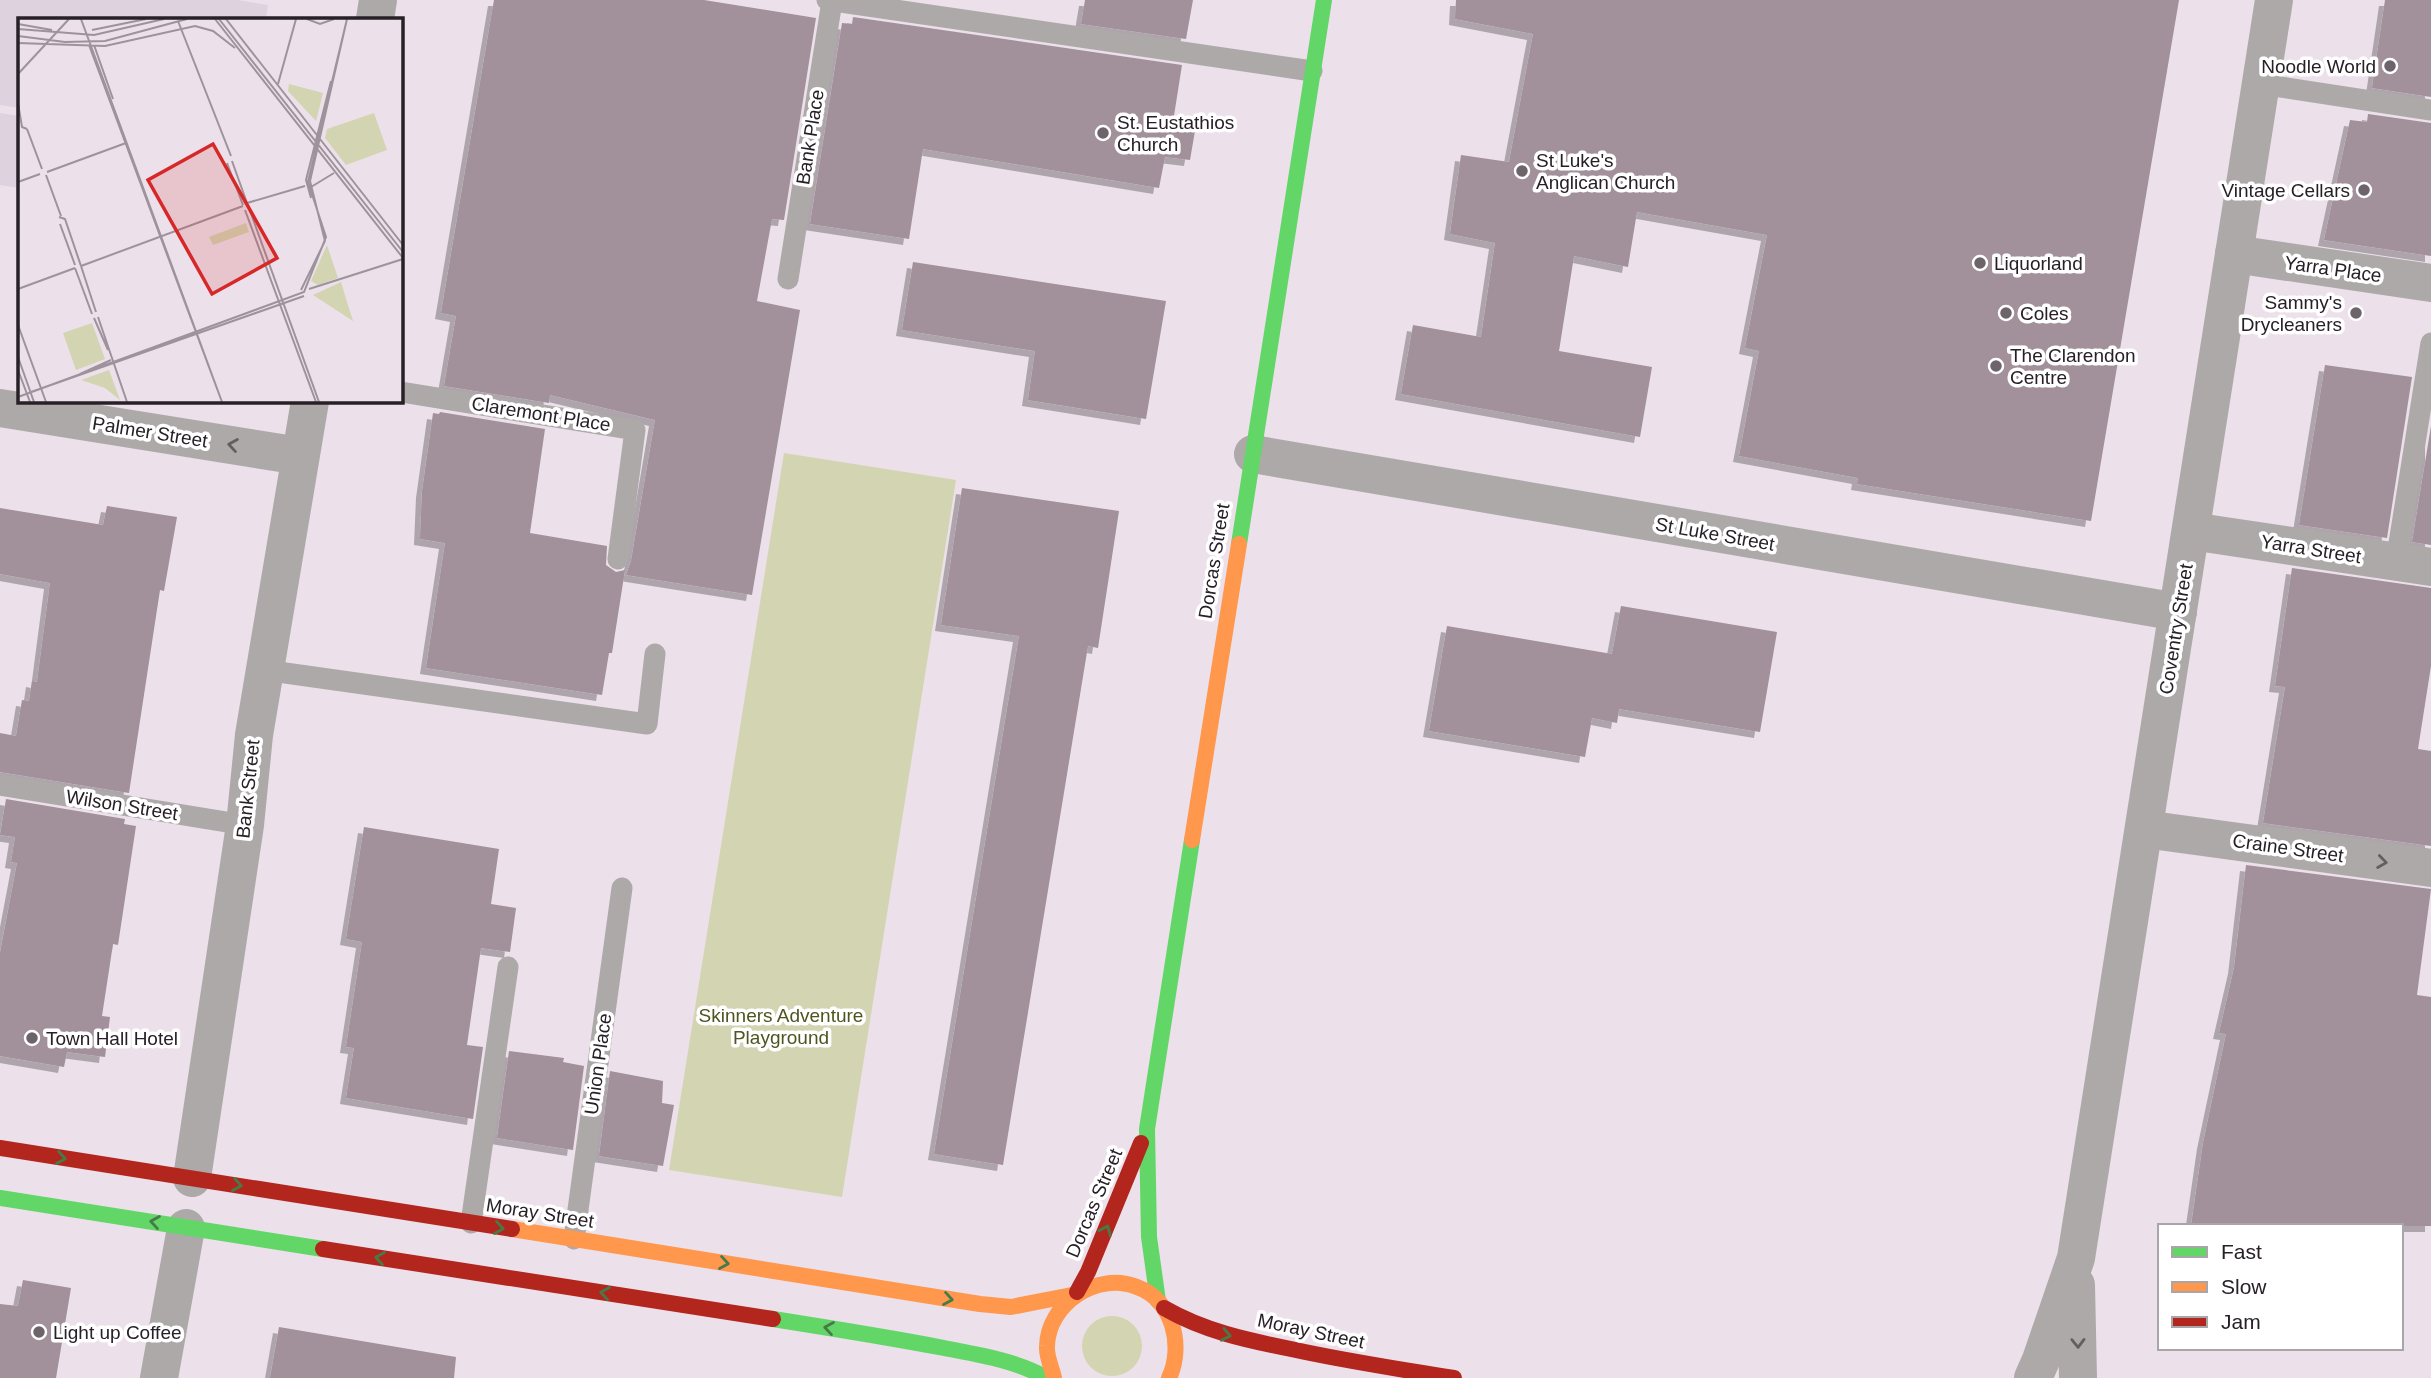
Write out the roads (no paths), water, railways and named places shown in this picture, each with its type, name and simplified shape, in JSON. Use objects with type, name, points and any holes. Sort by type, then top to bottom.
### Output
[{"type":"street","points":[[375,18],[378,0]]},
{"type":"street","name":"Dorcas Street","points":[[1170,1378],[1177,1346],[1171,1320],[1161,1305],[1152,1275],[1147,1129],[1324,0]]},
{"type":"street","name":"Coventry Street","points":[[2033,1378],[2076,1258],[2274,0]]},
{"type":"street","name":"Yarra Place","points":[[2234,254],[2431,283]]},
{"type":"street","name":"Bank Street","points":[[192,1178],[245,825],[254,735],[310,402]]},
{"type":"street","name":"Palmer Street","points":[[0,408],[300,456]]},
{"type":"street","name":"St Luke Street","points":[[1253,454],[2178,612]]},
{"type":"street","name":"Yarra Street","points":[[2191,531],[2413,565]]},
{"type":"street","name":"Craine Street","points":[[2144,829],[2431,868]]},
{"type":"street","name":"Dorcas Street","points":[[1054,1378],[1046,1356],[1049,1328],[1062,1305],[1075,1294],[1091,1265],[1147,1129]]},
{"type":"street","name":"Moray Street","points":[[0,1148],[1003,1307],[1031,1305],[1075,1294],[1104,1283],[1119,1283],[1147,1292],[1188,1323],[1222,1335],[1344,1361],[1454,1378]]},
{"type":"street","points":[[0,1198],[897,1339],[1005,1360],[1025,1366],[1047,1378]]},
{"type":"street","points":[[159,1378],[186,1228]]},
{"type":"street","name":"Coventry Street","points":[[2076,1258],[2078,1378]]},
{"type":"lane","points":[[829,0],[1312,71]]},
{"type":"lane","name":"Bank Place","points":[[788,279],[829,0]]},
{"type":"lane","points":[[2261,84],[2431,110]]},
{"type":"lane","points":[[2413,565],[2431,343]]},
{"type":"lane","name":"Claremont Place","points":[[402,392],[635,430],[618,559]]},
{"type":"lane","points":[[264,670],[647,724],[654,654]]},
{"type":"lane","name":"Wilson Street","points":[[0,785],[245,825]]},
{"type":"lane","name":"Union Place","points":[[573,1239],[622,888]]},
{"type":"lane","points":[[471,1223],[508,968]]},
{"type":"place","name":"Noodle World","points":[[2390,66]]},
{"type":"place","name":"St. Eustathios Church","points":[[1103,133]]},
{"type":"place","name":"St Luke's Anglican Church","points":[[1522,171]]},
{"type":"place","name":"Vintage Cellars","points":[[2364,190]]},
{"type":"place","name":"Liquorland","points":[[1980,263]]},
{"type":"place","name":"Coles","points":[[2006,313]]},
{"type":"place","name":"Sammy's Drycleaners","points":[[2356,313]]},
{"type":"place","name":"The Clarendon Centre","points":[[1996,366]]},
{"type":"place","name":"Town Hall Hotel","points":[[32,1038]]},
{"type":"place","name":"Light up Coffee","points":[[39,1332]]},
{"type":"park label","name":"Skinners Adventure Playground","points":[[781,1026]]}]
